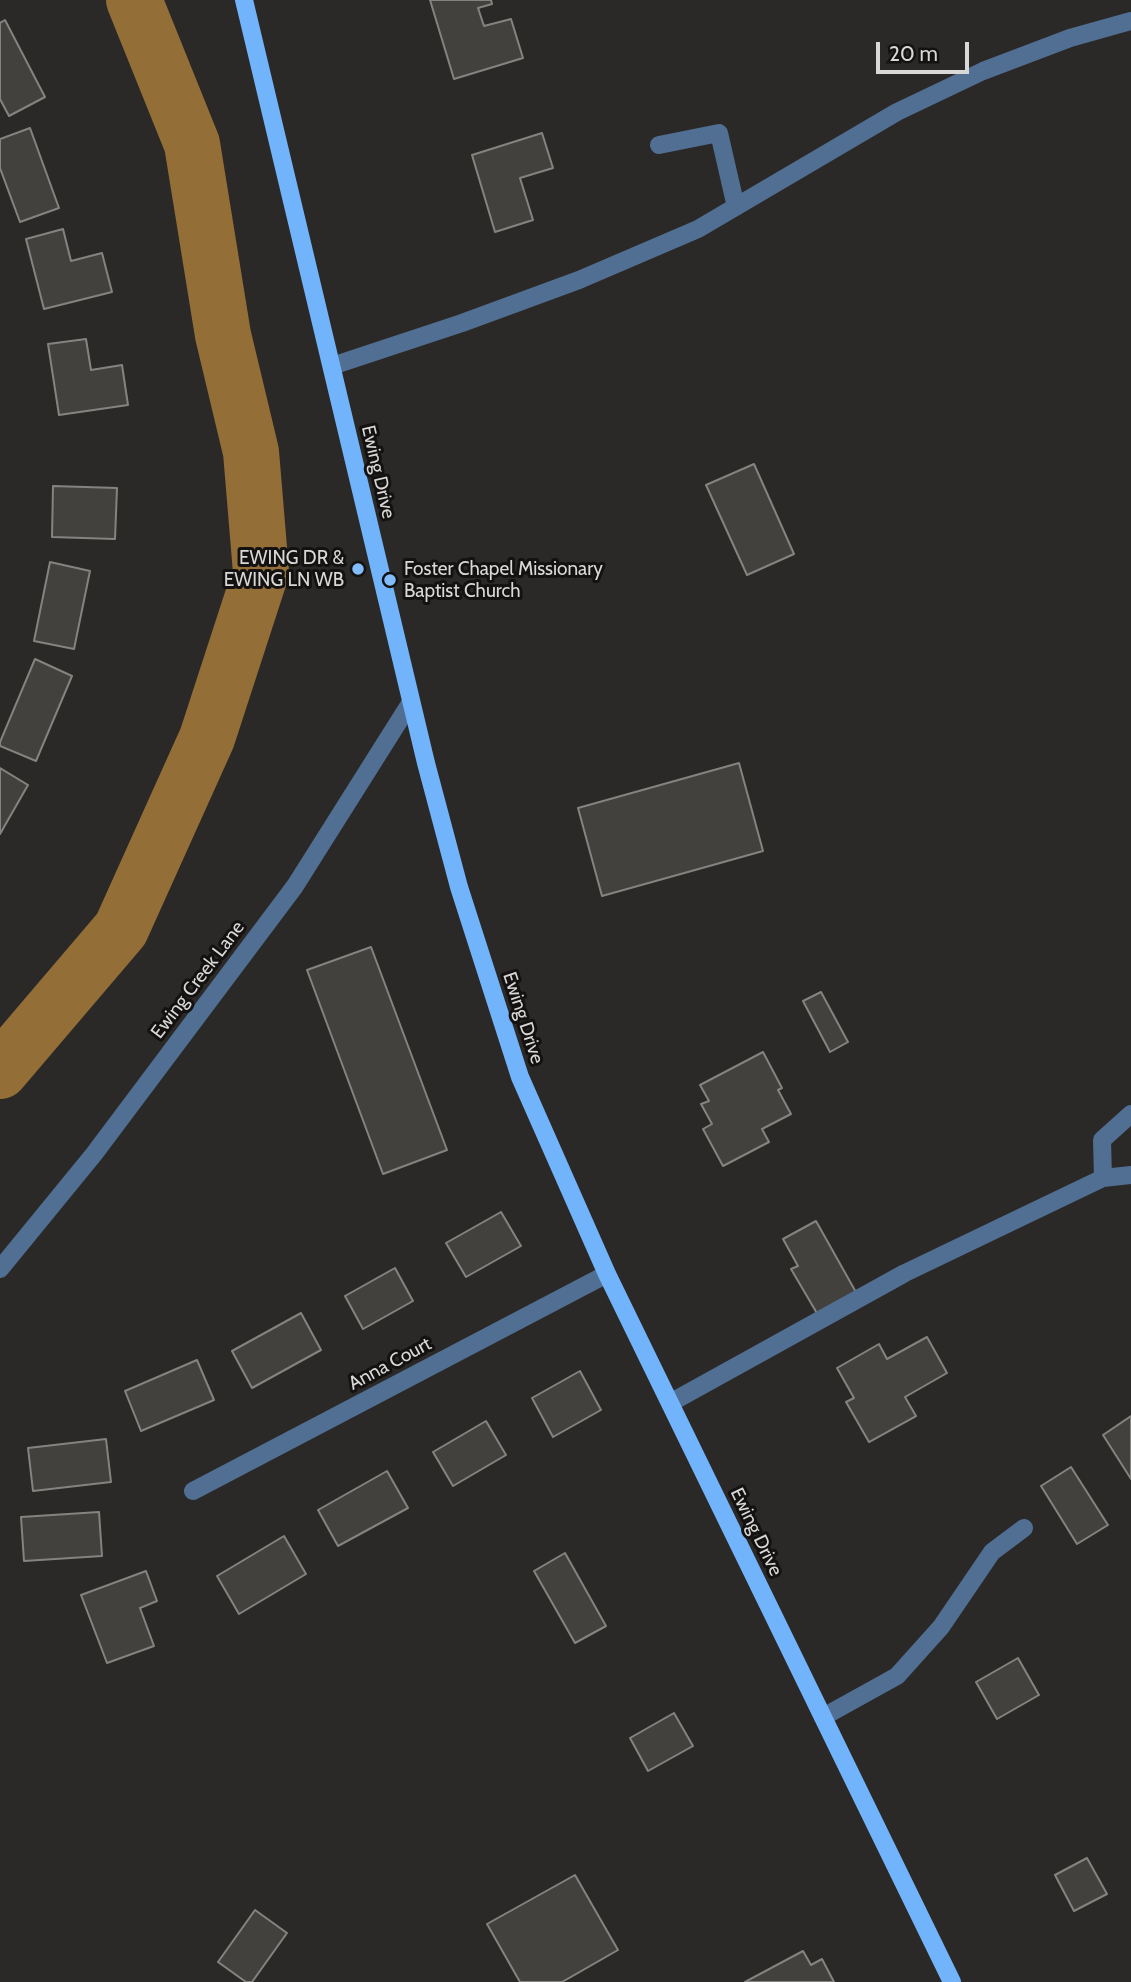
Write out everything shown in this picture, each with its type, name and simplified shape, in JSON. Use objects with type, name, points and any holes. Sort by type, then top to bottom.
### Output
[{"type":"main road","name":"Ewing Drive","points":[[244,0],[411,702],[459,887],[520,1077],[607,1274],[952,1982]]},
{"type":"street","points":[[332,366],[462,323],[579,280],[698,229],[897,112],[983,71],[1070,38],[1131,21]]},
{"type":"street","points":[[659,145],[719,133],[736,207]]},
{"type":"street","name":"Ewing Creek Lane","points":[[0,1269],[93,1154],[295,886],[411,702]]},
{"type":"street","points":[[1103,1178],[1102,1140],[1131,1114]]},
{"type":"street","points":[[670,1403],[905,1273],[1103,1178],[1131,1175]]},
{"type":"street","name":"Anna Court","points":[[193,1491],[607,1274]]},
{"type":"street","points":[[823,1717],[897,1676],[941,1627],[992,1552],[1024,1528]]},
{"type":"building","points":[[430,0],[491,0],[492,4],[478,8],[484,26],[511,19],[523,58],[454,79]]},
{"type":"building","points":[[5,20],[45,97],[9,116],[0,99],[0,23]]},
{"type":"building","points":[[30,128],[59,208],[20,222],[0,168],[0,139]]},
{"type":"building","points":[[542,133],[553,168],[520,178],[533,220],[495,232],[472,155]]},
{"type":"building","points":[[63,229],[71,261],[102,253],[112,292],[44,309],[26,239]]},
{"type":"building","points":[[86,339],[91,370],[122,365],[128,405],[59,415],[48,344]]},
{"type":"building","points":[[754,464],[794,554],[747,575],[706,485]]},
{"type":"building","points":[[53,486],[117,488],[115,539],[52,537]]},
{"type":"building","points":[[50,562],[90,571],[74,649],[34,641]]},
{"type":"building","points":[[35,659],[72,676],[36,761],[0,746]]},
{"type":"building","points":[[739,763],[763,851],[602,896],[578,808]]},
{"type":"building","points":[[0,768],[28,785],[0,834]]},
{"type":"building","points":[[371,947],[447,1150],[383,1174],[307,970]]},
{"type":"building","points":[[821,992],[848,1042],[830,1052],[803,1001]]},
{"type":"building","points":[[763,1052],[782,1088],[778,1090],[791,1114],[762,1129],[769,1142],[723,1166],[703,1129],[712,1124],[701,1104],[709,1101],[700,1085]]},
{"type":"building","points":[[501,1212],[521,1246],[466,1277],[446,1243]]},
{"type":"building","points":[[816,1221],[857,1294],[818,1315],[791,1269],[798,1266],[783,1239]]},
{"type":"building","points":[[395,1268],[413,1301],[363,1329],[345,1296]]},
{"type":"building","points":[[301,1313],[321,1350],[252,1388],[232,1351]]},
{"type":"building","points":[[927,1337],[947,1373],[905,1397],[916,1416],[869,1442],[846,1402],[854,1398],[837,1368],[879,1344],[887,1359]]},
{"type":"building","points":[[197,1360],[214,1400],[141,1431],[125,1391]]},
{"type":"building","points":[[580,1371],[601,1410],[553,1437],[532,1398]]},
{"type":"building","points":[[1131,1416],[1131,1479],[1103,1435]]},
{"type":"building","points":[[486,1421],[506,1455],[453,1486],[433,1452]]},
{"type":"building","points":[[106,1439],[111,1482],[33,1491],[28,1448]]},
{"type":"building","points":[[1071,1467],[1108,1525],[1077,1544],[1041,1486]]},
{"type":"building","points":[[387,1471],[408,1508],[338,1546],[318,1510]]},
{"type":"building","points":[[99,1512],[102,1556],[24,1561],[21,1517]]},
{"type":"building","points":[[284,1536],[306,1574],[239,1614],[217,1576]]},
{"type":"building","points":[[565,1553],[606,1626],[575,1643],[534,1571]]},
{"type":"building","points":[[146,1571],[157,1601],[140,1608],[154,1646],[107,1663],[81,1595]]},
{"type":"building","points":[[1018,1658],[1039,1695],[997,1719],[976,1682]]},
{"type":"building","points":[[674,1713],[693,1746],[648,1771],[630,1738]]},
{"type":"building","points":[[1087,1858],[1107,1894],[1074,1911],[1055,1875]]},
{"type":"building","points":[[575,1875],[618,1950],[562,1982],[520,1982],[487,1924]]},
{"type":"building","points":[[255,1910],[287,1933],[252,1982],[246,1982],[218,1962]]},
{"type":"building","points":[[803,1951],[811,1965],[822,1959],[834,1982],[745,1982]]},
{"type":"waterway","points":[[0,1071],[121,929],[207,738],[261,572],[251,452],[223,335],[192,144],[134,0]]},
{"type":"place","name":"EWING DR & EWING LN WB","points":[[358,569]]},
{"type":"place","name":"Foster Chapel Missionary Baptist Church","points":[[390,580]]}]
